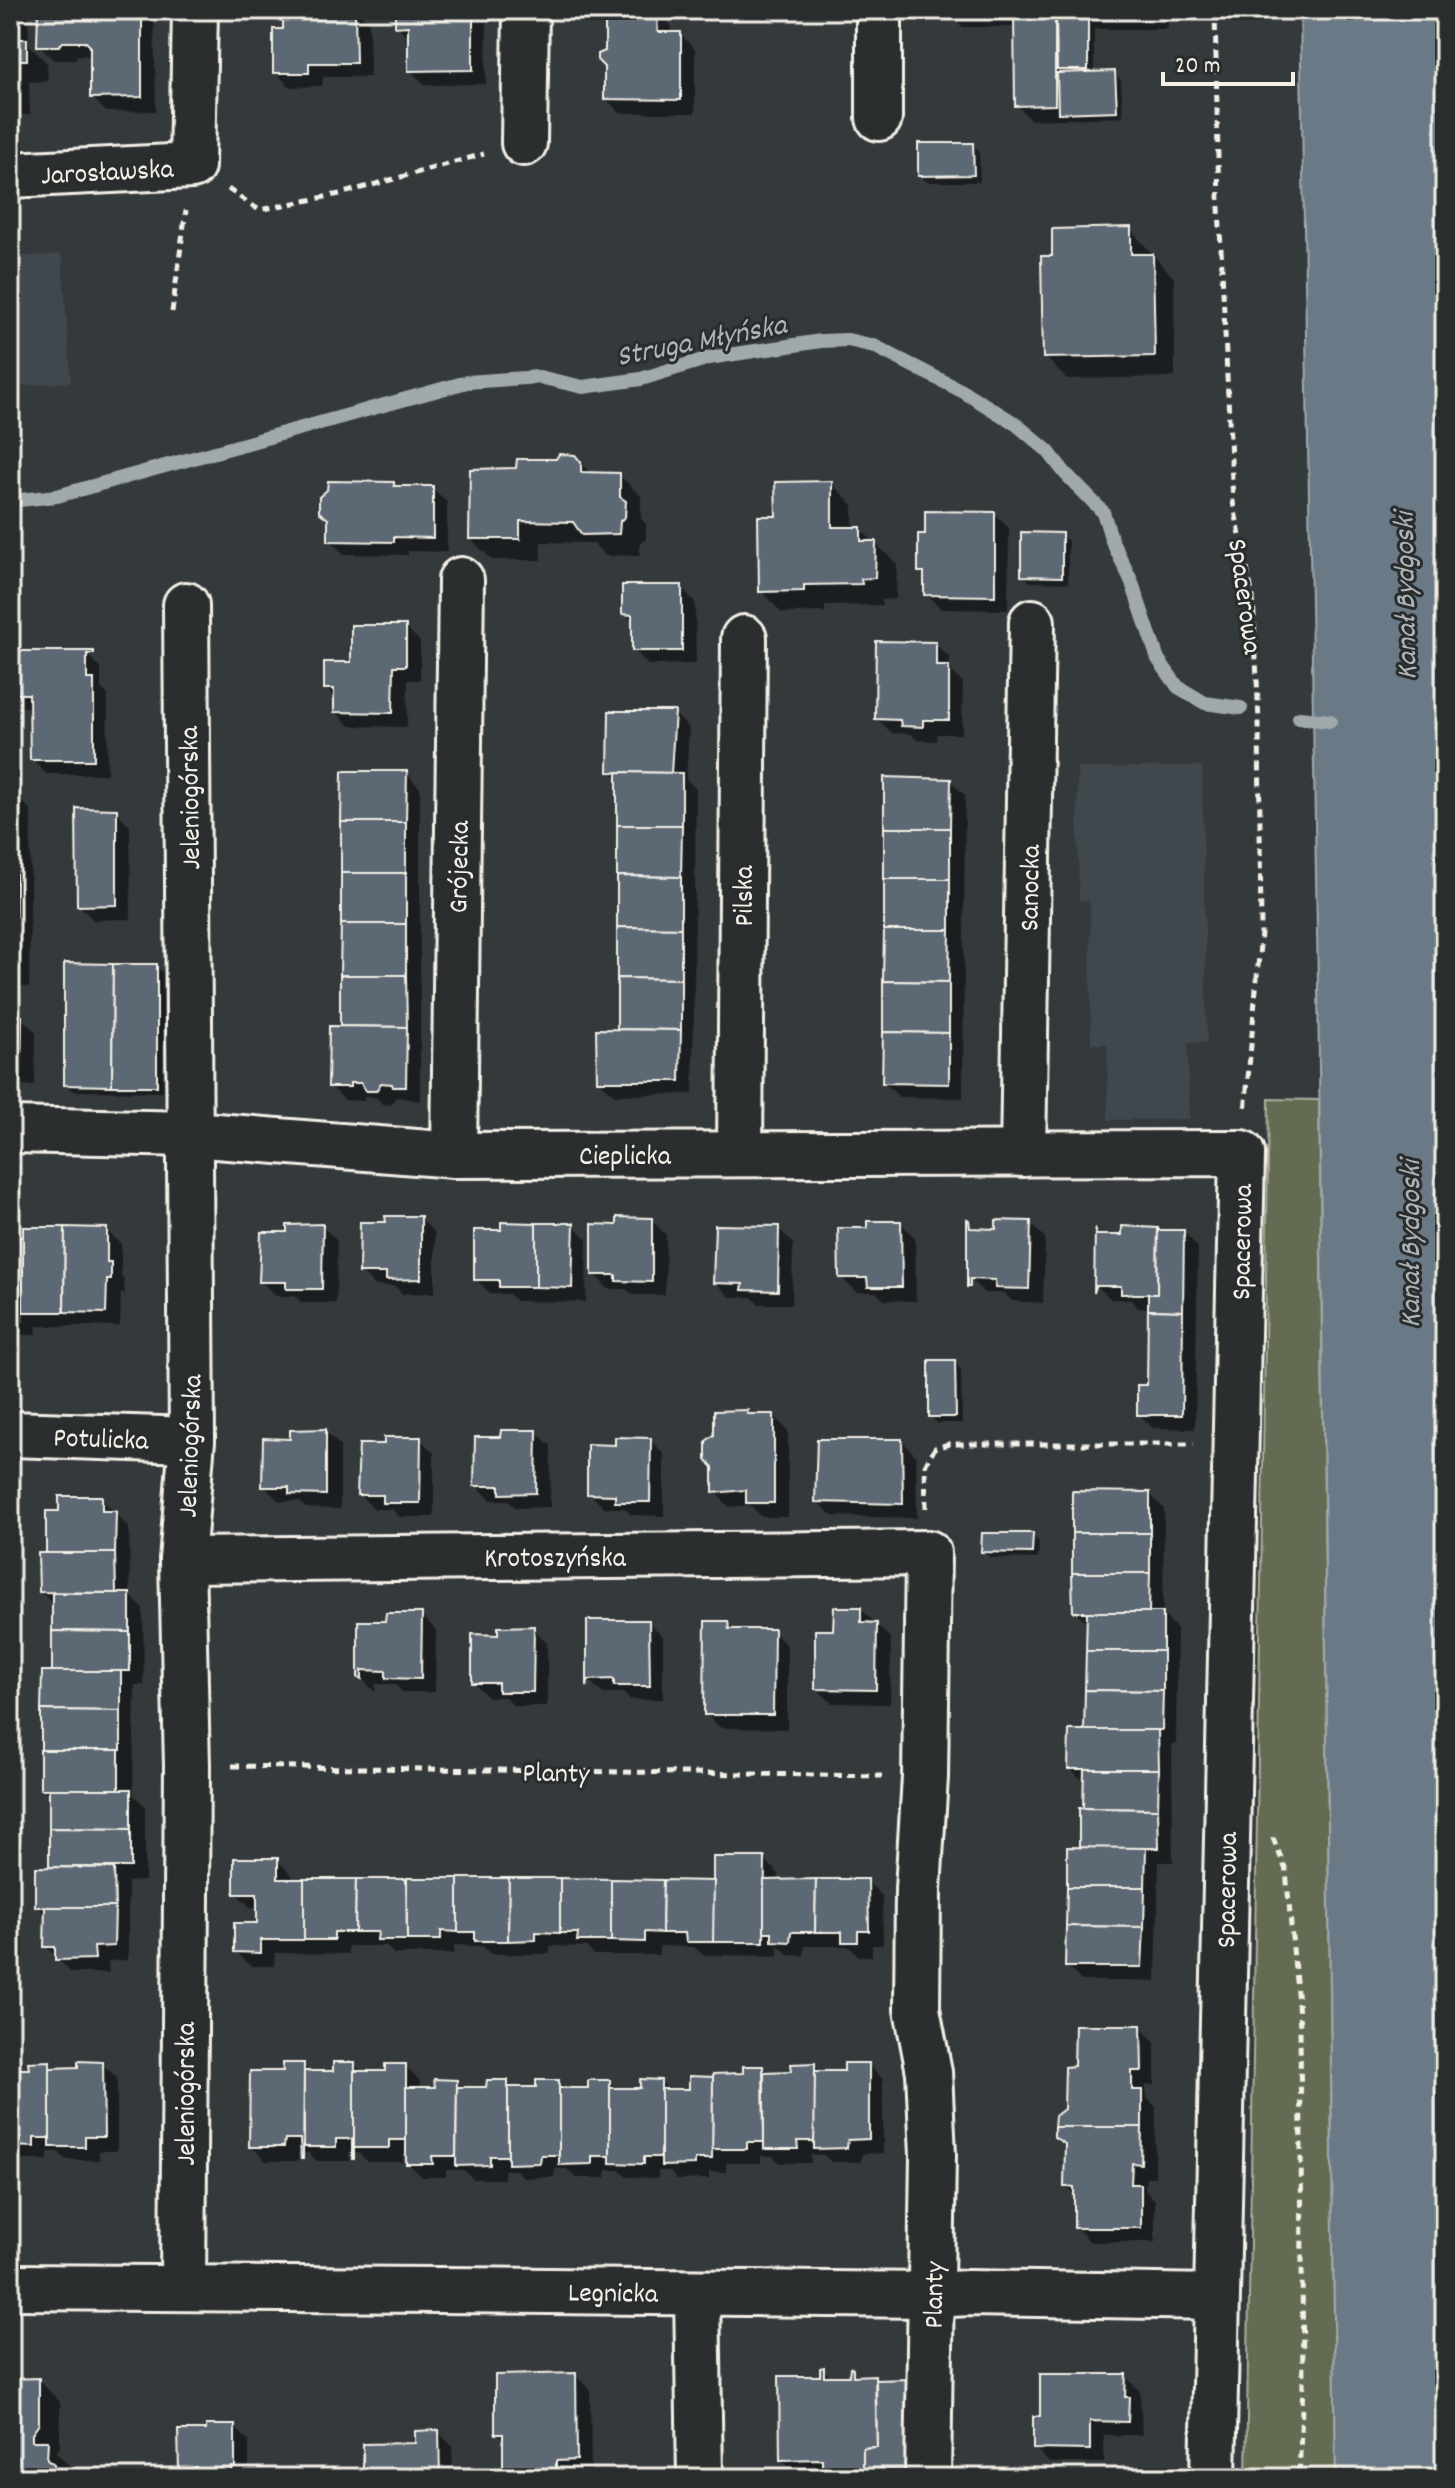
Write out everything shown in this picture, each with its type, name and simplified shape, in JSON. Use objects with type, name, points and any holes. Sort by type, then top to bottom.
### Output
[{"type":"street","name":"Jarosławska","points":[[10,175],[192,166],[195,10]]},
{"type":"street","points":[[524,143],[526,10]]},
{"type":"street","points":[[879,10],[879,118]]},
{"type":"street","name":"Grójecka","points":[[454,1155],[461,580]]},
{"type":"street","name":"Jeleniogórska","points":[[183,2287],[187,1766],[182,1560],[192,1440],[186,605]]},
{"type":"street","name":"Sanocka","points":[[1023,1154],[1032,622]]},
{"type":"street","name":"Pilska","points":[[740,1154],[744,638]]},
{"type":"street","name":"Cieplicka","points":[[10,1130],[191,1134],[454,1155],[1242,1153]]},
{"type":"street","name":"Spacerowa","points":[[1213,2478],[1242,1153]]},
{"type":"street","name":"Potulicka","points":[[10,1434],[192,1440]]},
{"type":"street","name":"Krotoszyńska","points":[[182,1560],[928,1553]]},
{"type":"street","name":"Planty","points":[[928,1553],[925,1777],[918,1889],[917,2009],[929,2072],[933,2155],[928,2478]]},
{"type":"street","name":"Legnicka","points":[[10,2287],[452,2288],[1216,2297]]},
{"type":"street","points":[[697,2293],[700,2478]]},
{"type":"path","name":"Spacerowa","points":[[1215,10],[1219,207],[1233,502],[1253,597],[1259,721],[1261,933],[1242,1153]]},
{"type":"path","points":[[172,312],[192,166],[259,210],[340,194],[524,143]]},
{"type":"path","points":[[928,1553],[925,1465],[935,1448],[949,1444],[1235,1444]]},
{"type":"path","name":"Planty","points":[[187,1766],[925,1777]]},
{"type":"path","points":[[1268,1828],[1286,1870],[1300,2026],[1303,2384],[1299,2478]]},
{"type":"shaded area","points":[[62,254],[71,382],[10,387],[10,257]]},
{"type":"shaded area","points":[[1202,766],[1207,1042],[1188,1043],[1189,1119],[1108,1120],[1107,1044],[1091,1044],[1090,901],[1079,901],[1077,768]]},
{"type":"green space","points":[[1269,1099],[1319,1100],[1336,2478],[1246,2478]]},
{"type":"water","name":"Kanał Bydgoski","points":[[1300,10],[1445,10],[1445,2478],[1336,2478],[1318,985]]},
{"type":"building","points":[[38,10],[142,10],[142,97],[90,98],[90,46],[86,42],[63,42],[59,46],[37,46]]},
{"type":"building","points":[[283,10],[355,10],[356,63],[309,63],[309,73],[273,73],[273,29],[283,29]]},
{"type":"building","points":[[395,10],[473,10],[473,70],[408,71],[408,26],[395,27]]},
{"type":"building","points":[[605,10],[657,10],[658,32],[681,32],[681,100],[604,99],[604,67],[597,60],[598,54],[605,51]]},
{"type":"building","points":[[946,10],[1036,10],[1036,13],[946,13]]},
{"type":"building","points":[[1056,10],[1127,10],[1127,15],[1056,16]]},
{"type":"building","points":[[1014,13],[1055,13],[1055,105],[1015,106]]},
{"type":"building","points":[[1088,15],[1088,70],[1057,70],[1056,16]]},
{"type":"building","points":[[10,39],[27,39],[27,60],[10,60]]},
{"type":"building","points":[[1115,71],[1117,111],[1058,113],[1057,73]]},
{"type":"building","points":[[918,143],[973,143],[974,175],[918,176]]},
{"type":"building","points":[[1131,227],[1131,254],[1153,254],[1155,356],[1043,358],[1041,256],[1052,256],[1052,229]]},
{"type":"building","points":[[559,454],[575,455],[581,462],[581,472],[620,473],[620,497],[626,501],[619,534],[582,535],[573,522],[520,521],[520,539],[469,539],[470,469],[516,468],[517,459],[556,459]]},
{"type":"building","points":[[328,481],[433,486],[433,538],[394,537],[394,542],[328,541],[328,519],[319,512],[319,497],[327,490]]},
{"type":"building","points":[[832,481],[832,527],[861,527],[861,541],[876,541],[875,578],[861,579],[862,584],[804,585],[804,591],[759,592],[758,516],[776,516],[775,482]]},
{"type":"building","points":[[925,511],[995,512],[995,596],[924,595],[924,572],[918,572],[918,534],[925,534]]},
{"type":"building","points":[[1021,532],[1062,533],[1062,577],[1021,576]]},
{"type":"building","points":[[622,585],[682,585],[682,651],[632,651],[632,615],[622,614]]},
{"type":"building","points":[[351,625],[406,625],[406,666],[394,666],[393,713],[334,712],[334,689],[324,689],[324,662],[351,662]]},
{"type":"building","points":[[876,641],[936,642],[936,666],[949,666],[949,720],[923,720],[923,727],[901,726],[900,720],[875,719]]},
{"type":"building","points":[[10,651],[94,651],[94,654],[87,654],[87,679],[94,679],[94,760],[30,760],[29,694],[10,694]]},
{"type":"building","points":[[609,711],[675,711],[671,773],[608,772]]},
{"type":"building","points":[[342,771],[407,771],[406,822],[341,822]]},
{"type":"building","points":[[617,772],[682,773],[682,825],[617,825]]},
{"type":"building","points":[[884,777],[951,779],[950,828],[884,828]]},
{"type":"building","points":[[10,793],[17,794],[15,973],[10,973]]},
{"type":"building","points":[[76,808],[117,809],[117,905],[77,906]]},
{"type":"building","points":[[341,822],[406,822],[406,873],[341,873]]},
{"type":"building","points":[[617,825],[682,825],[681,877],[617,876]]},
{"type":"building","points":[[884,828],[950,828],[950,879],[884,879]]},
{"type":"building","points":[[341,873],[406,873],[406,924],[341,924]]},
{"type":"building","points":[[617,876],[681,877],[681,928],[617,927]]},
{"type":"building","points":[[884,879],[950,879],[950,930],[884,930]]},
{"type":"building","points":[[341,924],[406,924],[406,975],[340,975]]},
{"type":"building","points":[[617,927],[681,928],[681,979],[617,978]]},
{"type":"building","points":[[884,930],[950,930],[949,982],[883,981]]},
{"type":"building","points":[[64,963],[113,964],[112,1086],[64,1085]]},
{"type":"building","points":[[113,964],[157,964],[157,1086],[112,1086]]},
{"type":"building","points":[[340,975],[406,975],[407,1027],[340,1026]]},
{"type":"building","points":[[617,978],[681,979],[681,1030],[617,1029]]},
{"type":"building","points":[[883,981],[949,982],[949,1033],[883,1032]]},
{"type":"building","points":[[10,1016],[22,1016],[21,1072],[10,1072]]},
{"type":"building","points":[[329,1026],[407,1027],[406,1087],[381,1083],[376,1091],[366,1091],[361,1083],[350,1083],[350,1087],[328,1087]]},
{"type":"building","points":[[596,1029],[681,1030],[680,1081],[597,1081]]},
{"type":"building","points":[[883,1032],[949,1033],[949,1084],[882,1083]]},
{"type":"building","points":[[385,1216],[421,1216],[421,1279],[386,1280],[386,1273],[359,1273],[360,1222],[386,1222]]},
{"type":"building","points":[[617,1217],[652,1218],[652,1282],[616,1281],[616,1275],[592,1275],[592,1224],[617,1225]]},
{"type":"building","points":[[967,1219],[970,1228],[996,1229],[996,1220],[1031,1221],[1029,1289],[995,1288],[995,1280],[970,1279],[970,1287],[967,1287]]},
{"type":"building","points":[[867,1221],[901,1221],[902,1287],[868,1287],[867,1278],[839,1278],[838,1228],[867,1228]]},
{"type":"building","points":[[501,1222],[536,1223],[536,1287],[499,1287],[499,1280],[474,1280],[474,1230],[501,1230]]},
{"type":"building","points":[[536,1223],[574,1223],[572,1288],[536,1287]]},
{"type":"building","points":[[323,1224],[322,1289],[286,1289],[286,1282],[259,1282],[261,1232],[287,1232],[287,1225]]},
{"type":"building","points":[[715,1225],[779,1226],[778,1291],[742,1290],[743,1284],[713,1283]]},
{"type":"building","points":[[1122,1226],[1158,1228],[1157,1294],[1121,1294],[1121,1286],[1096,1286],[1094,1293],[1095,1227],[1096,1235],[1122,1235]]},
{"type":"building","points":[[23,1227],[65,1227],[64,1312],[23,1312]]},
{"type":"building","points":[[65,1227],[107,1228],[107,1262],[111,1262],[111,1280],[107,1280],[106,1313],[64,1312]]},
{"type":"building","points":[[1158,1230],[1184,1230],[1183,1311],[1148,1310],[1148,1294],[1157,1294]]},
{"type":"building","points":[[10,1236],[23,1237],[22,1321],[10,1321]]},
{"type":"building","points":[[1148,1310],[1183,1311],[1182,1415],[1137,1415],[1137,1385],[1147,1385]]},
{"type":"building","points":[[929,1360],[955,1360],[956,1417],[929,1417]]},
{"type":"building","points":[[748,1410],[747,1414],[774,1414],[774,1503],[746,1503],[746,1490],[713,1493],[713,1467],[706,1460],[706,1441],[714,1435],[714,1411]]},
{"type":"building","points":[[326,1429],[326,1495],[289,1494],[289,1487],[262,1487],[263,1438],[290,1439],[290,1430]]},
{"type":"building","points":[[501,1430],[537,1430],[536,1493],[500,1494],[500,1486],[474,1486],[475,1437],[500,1437]]},
{"type":"building","points":[[384,1437],[421,1437],[420,1503],[383,1503],[383,1495],[357,1495],[359,1444],[384,1444]]},
{"type":"building","points":[[615,1437],[651,1438],[650,1502],[615,1502],[615,1495],[587,1494],[587,1444],[615,1445]]},
{"type":"building","points":[[817,1439],[902,1439],[903,1504],[815,1502]]},
{"type":"building","points":[[1072,1491],[1150,1492],[1150,1533],[1072,1533]]},
{"type":"building","points":[[59,1496],[102,1496],[102,1511],[116,1511],[115,1553],[46,1553],[46,1511],[59,1511]]},
{"type":"building","points":[[982,1533],[1033,1533],[1032,1553],[981,1552]]},
{"type":"building","points":[[1072,1533],[1150,1533],[1150,1573],[1072,1573]]},
{"type":"building","points":[[38,1553],[115,1553],[116,1593],[39,1592]]},
{"type":"building","points":[[1072,1573],[1150,1573],[1149,1612],[1073,1612]]},
{"type":"building","points":[[52,1593],[130,1593],[130,1632],[52,1631]]},
{"type":"building","points":[[834,1607],[861,1607],[861,1622],[877,1623],[876,1690],[815,1689],[815,1630],[833,1630]]},
{"type":"building","points":[[1087,1612],[1163,1612],[1163,1651],[1086,1651]]},
{"type":"building","points":[[386,1613],[422,1613],[421,1679],[386,1678],[386,1671],[362,1670],[362,1679],[358,1678],[358,1621],[385,1621]]},
{"type":"building","points":[[587,1620],[649,1620],[650,1686],[614,1686],[614,1679],[588,1680],[587,1687]]},
{"type":"building","points":[[705,1621],[728,1621],[729,1629],[774,1629],[773,1715],[704,1715]]},
{"type":"building","points":[[534,1626],[533,1692],[498,1692],[498,1683],[472,1683],[472,1634],[498,1635],[498,1627]]},
{"type":"building","points":[[52,1631],[130,1632],[130,1671],[52,1671]]},
{"type":"building","points":[[1086,1651],[1163,1651],[1163,1691],[1085,1690]]},
{"type":"building","points":[[42,1671],[121,1671],[121,1711],[41,1710]]},
{"type":"building","points":[[1085,1690],[1163,1691],[1162,1730],[1084,1730]]},
{"type":"building","points":[[41,1710],[121,1711],[121,1750],[41,1750]]},
{"type":"building","points":[[1069,1730],[1158,1730],[1159,1769],[1068,1769]]},
{"type":"building","points":[[40,1750],[119,1750],[119,1789],[40,1789]]},
{"type":"building","points":[[1084,1769],[1159,1769],[1158,1809],[1083,1808]]},
{"type":"building","points":[[49,1789],[131,1789],[131,1829],[49,1828]]},
{"type":"building","points":[[1079,1808],[1158,1809],[1159,1848],[1079,1848]]},
{"type":"building","points":[[49,1828],[131,1829],[131,1867],[49,1867]]},
{"type":"building","points":[[1067,1847],[1146,1848],[1145,1887],[1067,1887]]},
{"type":"building","points":[[713,1857],[765,1857],[764,1942],[713,1942]]},
{"type":"building","points":[[234,1858],[278,1858],[278,1879],[304,1879],[304,1940],[261,1940],[261,1953],[234,1952],[234,1923],[257,1923],[257,1894],[234,1894]]},
{"type":"building","points":[[35,1867],[114,1868],[115,1907],[35,1907]]},
{"type":"building","points":[[407,1878],[458,1878],[458,1932],[441,1931],[441,1940],[407,1940]]},
{"type":"building","points":[[458,1878],[509,1878],[508,1941],[475,1941],[475,1932],[458,1932]]},
{"type":"building","points":[[509,1878],[560,1878],[560,1933],[536,1932],[536,1940],[508,1941]]},
{"type":"building","points":[[560,1878],[611,1879],[611,1941],[577,1941],[578,1933],[560,1933]]},
{"type":"building","points":[[304,1879],[356,1879],[355,1932],[334,1932],[334,1940],[304,1940]]},
{"type":"building","points":[[356,1879],[406,1879],[407,1940],[377,1940],[378,1932],[355,1932]]},
{"type":"building","points":[[611,1879],[663,1880],[662,1933],[645,1932],[645,1942],[611,1941]]},
{"type":"building","points":[[816,1879],[815,1932],[791,1932],[790,1942],[772,1941],[772,1932],[764,1932],[764,1880]]},
{"type":"building","points":[[816,1879],[868,1879],[869,1931],[858,1931],[858,1942],[842,1942],[842,1932],[815,1932]]},
{"type":"building","points":[[663,1880],[714,1881],[713,1942],[686,1942],[685,1933],[662,1933]]},
{"type":"building","points":[[1067,1887],[1145,1887],[1144,1927],[1066,1926]]},
{"type":"building","points":[[45,1907],[115,1907],[114,1946],[94,1947],[95,1959],[55,1960],[55,1947],[44,1947]]},
{"type":"building","points":[[1066,1926],[1144,1927],[1142,1967],[1065,1967]]},
{"type":"building","points":[[1075,2025],[1141,2025],[1142,2071],[1132,2071],[1132,2090],[1142,2090],[1142,2127],[1054,2127],[1055,2116],[1064,2109],[1065,2067],[1074,2066]]},
{"type":"building","points":[[50,2061],[50,2138],[34,2138],[34,2147],[10,2146],[10,2069],[29,2069],[28,2062]]},
{"type":"building","points":[[78,2061],[103,2062],[104,2137],[85,2137],[85,2147],[50,2147],[50,2068],[78,2067]]},
{"type":"building","points":[[333,2062],[355,2062],[354,2159],[352,2139],[336,2139],[336,2147],[304,2147],[304,2071],[333,2071]]},
{"type":"building","points":[[283,2063],[304,2063],[303,2159],[300,2139],[285,2139],[284,2147],[249,2147],[250,2071],[283,2071]]},
{"type":"building","points":[[815,2063],[815,2141],[797,2141],[798,2149],[764,2149],[764,2072],[792,2071],[791,2064]]},
{"type":"building","points":[[844,2063],[869,2063],[869,2139],[848,2140],[847,2148],[814,2149],[815,2071],[844,2071]]},
{"type":"building","points":[[385,2064],[406,2064],[406,2140],[389,2140],[389,2148],[354,2148],[354,2071],[385,2071]]},
{"type":"building","points":[[743,2066],[763,2066],[764,2142],[747,2142],[747,2149],[712,2149],[713,2074],[743,2073]]},
{"type":"building","points":[[689,2076],[713,2077],[712,2159],[695,2159],[695,2165],[661,2166],[661,2089],[689,2089]]},
{"type":"building","points":[[434,2079],[457,2080],[456,2156],[432,2156],[433,2164],[406,2164],[406,2087],[435,2087]]},
{"type":"building","points":[[640,2079],[661,2080],[661,2157],[644,2157],[644,2164],[610,2163],[610,2088],[640,2088]]},
{"type":"building","points":[[487,2080],[508,2080],[508,2156],[490,2156],[490,2165],[456,2166],[457,2087],[486,2087]]},
{"type":"building","points":[[536,2080],[559,2080],[559,2155],[541,2155],[540,2163],[508,2164],[508,2087],[536,2087]]},
{"type":"building","points":[[588,2080],[610,2080],[610,2156],[592,2156],[592,2164],[559,2165],[559,2088],[588,2088]]},
{"type":"building","points":[[1054,2127],[1142,2127],[1141,2164],[1132,2163],[1131,2184],[1141,2184],[1141,2228],[1074,2228],[1074,2187],[1064,2187],[1065,2144],[1054,2137]]},
{"type":"building","points":[[824,2367],[824,2376],[849,2376],[850,2367],[853,2368],[853,2376],[875,2375],[877,2447],[863,2448],[863,2468],[822,2468],[822,2459],[780,2460],[779,2376],[820,2376],[820,2368]]},
{"type":"building","points":[[576,2373],[577,2460],[556,2461],[556,2477],[503,2478],[503,2434],[495,2434],[495,2375]]},
{"type":"building","points":[[1040,2374],[1126,2374],[1128,2422],[1090,2421],[1090,2450],[1033,2449],[1033,2416],[1040,2416]]},
{"type":"building","points":[[39,2378],[39,2424],[32,2434],[32,2441],[48,2441],[47,2459],[54,2464],[55,2470],[48,2478],[10,2478],[10,2379]]},
{"type":"building","points":[[909,2379],[908,2471],[863,2470],[863,2448],[877,2447],[876,2380]]},
{"type":"building","points":[[206,2425],[235,2425],[235,2467],[231,2468],[231,2478],[196,2478],[196,2467],[179,2472],[178,2430],[206,2430]]},
{"type":"building","points":[[439,2430],[440,2478],[363,2478],[363,2444],[415,2443],[415,2431]]},
{"type":"waterway","name":"Struga Młyńska","points":[[10,501],[57,496],[467,382],[539,377],[583,387],[641,379],[709,358],[821,341],[848,340],[874,346],[964,392],[1016,424],[1048,451],[1103,512],[1158,659],[1178,687],[1205,703],[1241,708]]},
{"type":"waterway","name":"Struga Młyńska","points":[[1299,718],[1330,721]]}]
